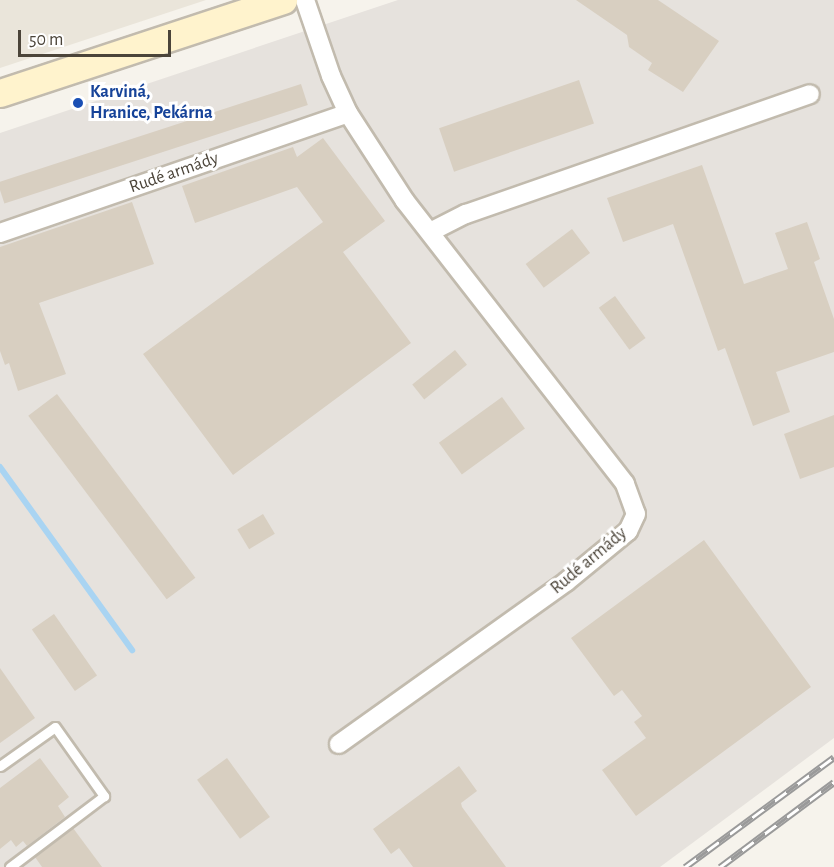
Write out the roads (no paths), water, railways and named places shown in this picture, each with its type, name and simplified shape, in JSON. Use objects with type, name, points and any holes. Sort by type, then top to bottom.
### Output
[{"type":"main road","points":[[0,93],[283,0]]},
{"type":"street","name":"Rudé armády","points":[[305,0],[331,76],[348,113],[405,201],[432,231],[625,484],[636,514],[628,531],[566,582],[339,744]]},
{"type":"street","points":[[432,231],[466,214],[810,94]]},
{"type":"street","name":"Rudé armády","points":[[0,232],[348,113]]},
{"type":"lane","points":[[0,766],[55,727],[104,796],[10,867]]},
{"type":"waterway","points":[[0,467],[132,650]]},
{"type":"railway","points":[[685,867],[834,757]]},
{"type":"railway","points":[[720,867],[834,782]]},
{"type":"place","name":"Karviná, Hranice, Pekárna","points":[[78,103]]}]
